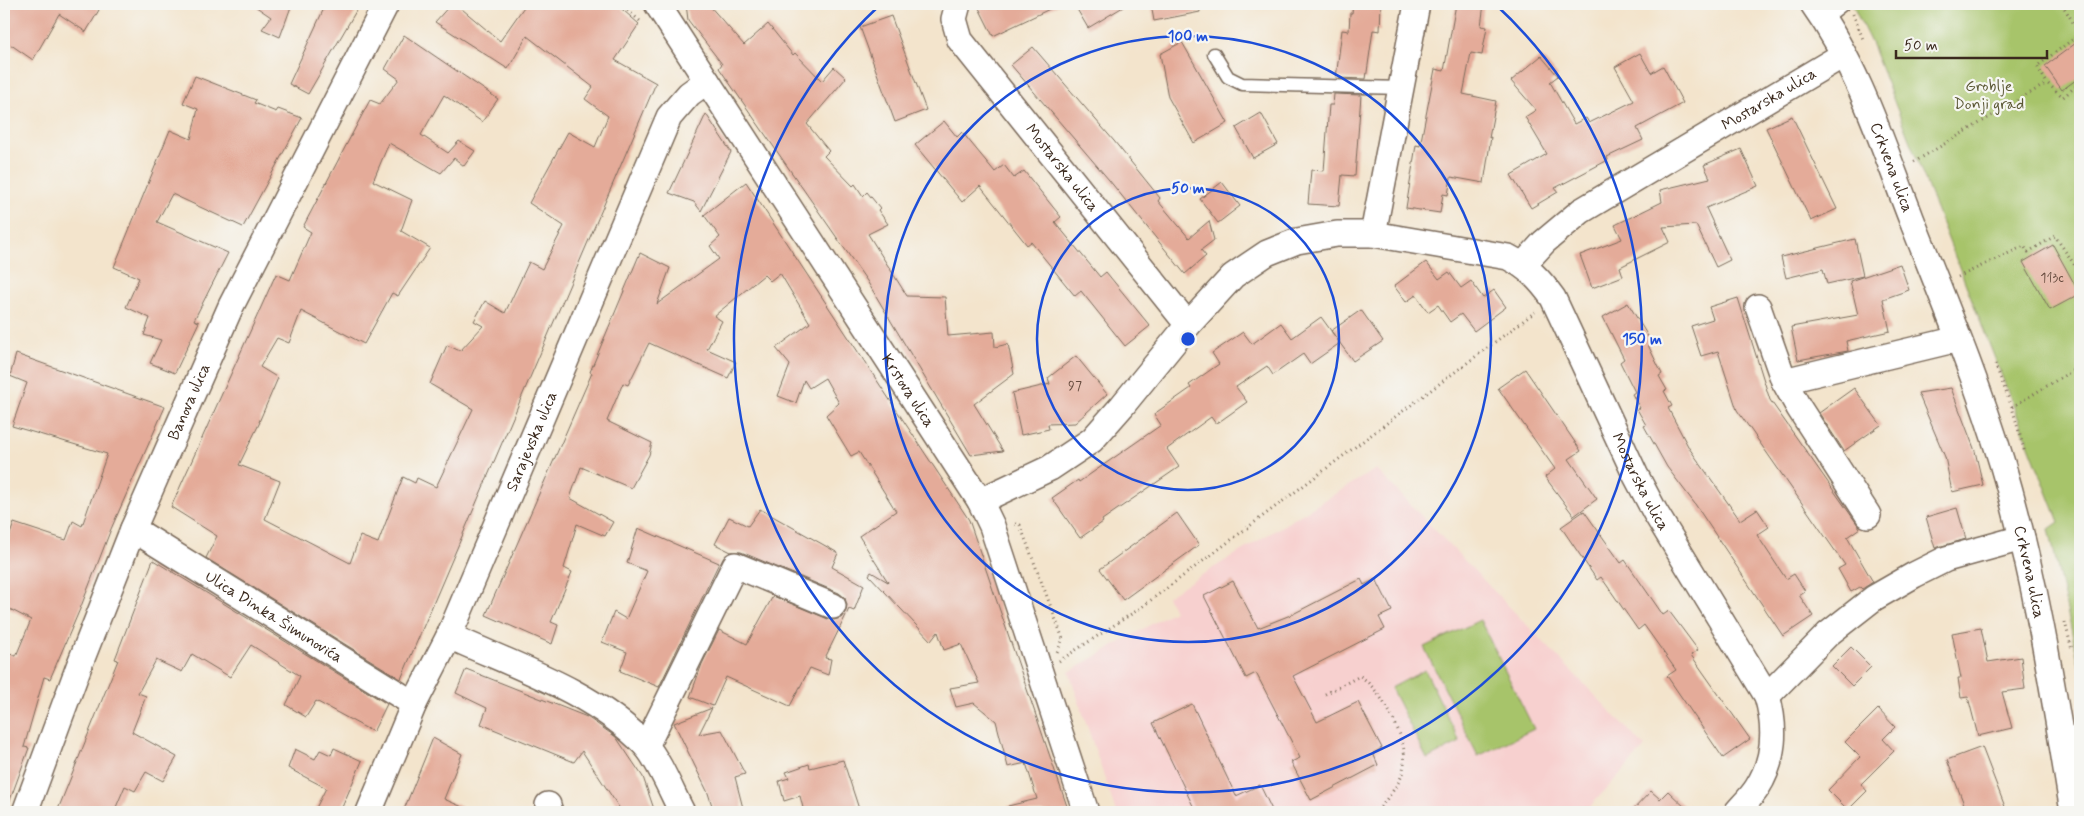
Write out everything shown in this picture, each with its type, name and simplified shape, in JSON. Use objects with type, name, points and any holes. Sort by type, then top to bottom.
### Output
[{"type":"street","name":"Banova ulica","points":[[25,812],[79,666],[133,530],[231,306],[386,4]]},
{"type":"street","name":"Krstova ulica","points":[[658,4],[980,501],[995,535],[1086,812]]},
{"type":"street","name":"Mostarska ulica","points":[[958,4],[954,19],[960,40],[1188,325]]},
{"type":"street","points":[[1374,234],[1417,4]]},
{"type":"street","name":"Crkvena ulica","points":[[1827,9],[1843,55],[1871,115],[1986,415],[2022,538],[2047,655],[2070,733],[2073,812]]},
{"type":"street","name":"Mostarska ulica","points":[[1523,265],[1544,242],[1581,211],[1843,55]]},
{"type":"street","name":"Sarajevska ulica","points":[[369,812],[414,704],[449,636],[669,117],[689,94],[707,81]]},
{"type":"street","name":"Mostarska ulica","points":[[980,501],[1050,468],[1092,440],[1188,325],[1233,276],[1267,254],[1297,242],[1337,234],[1374,234],[1508,257],[1523,265],[1538,277],[1553,298],[1634,474],[1655,512],[1767,696],[1773,717],[1774,740],[1767,766],[1758,787],[1737,812]]},
{"type":"street","points":[[1758,306],[1784,381],[1799,408],[1868,515]]},
{"type":"street","points":[[1784,381],[1958,339]]},
{"type":"street","name":"Ulica Dinka Šimunovića","points":[[133,530],[414,704]]},
{"type":"street","points":[[1767,696],[1828,634],[1874,598],[1946,559],[2022,538]]},
{"type":"street","points":[[646,746],[735,565],[832,606]]},
{"type":"street","points":[[449,636],[599,706],[646,746],[682,812]]},
{"type":"lane","points":[[1214,54],[1228,78],[1242,84],[1402,88]]},
{"type":"path","points":[[620,4],[644,25]]},
{"type":"path","points":[[2062,4],[2080,34],[2037,66],[2047,82],[2063,97],[2080,83]]},
{"type":"path","points":[[1914,162],[2047,82]]},
{"type":"path","points":[[1937,285],[2024,246],[2028,252],[2055,236],[2078,270],[2080,268]]},
{"type":"path","points":[[1059,661],[1139,609],[1553,298]]},
{"type":"path","points":[[2012,407],[2080,366]]},
{"type":"path","points":[[1326,694],[1360,676],[1369,682],[1377,693],[1396,727],[1404,751],[1402,776],[1377,812]]},
{"type":"shaded area","points":[[1376,469],[1645,747],[1585,812],[1116,812],[1069,672],[1174,611],[1167,596]]},
{"type":"green space","name":"Groblje Donji grad","points":[[1856,4],[2080,4],[2080,669],[2049,529],[2059,522],[1872,45],[1853,6]]},
{"type":"green space","points":[[1480,620],[1534,729],[1478,756],[1424,647]]},
{"type":"green space","points":[[1425,670],[1460,742],[1427,759],[1391,688]]},
{"type":"building","points":[[4,4],[92,4],[99,10],[86,32],[59,14],[33,60],[4,40]]},
{"type":"building","points":[[252,4],[292,4],[280,37],[262,29],[271,17]]},
{"type":"building","points":[[326,4],[360,4],[308,94],[289,84]]},
{"type":"building","points":[[451,4],[456,4],[500,41],[526,4],[616,4],[639,24],[615,60],[656,83],[401,679],[206,558],[217,536],[171,507],[276,274],[290,280],[311,232],[303,227],[370,100],[380,104],[399,79],[385,69],[404,35],[498,99],[482,122],[444,95],[421,135],[448,153],[459,141],[475,151],[464,166],[454,158],[441,173],[389,143],[373,181],[412,200],[401,231],[430,248],[398,296],[392,293],[364,344],[301,311],[289,343],[277,338],[260,367],[278,378],[260,422],[239,465],[280,481],[265,519],[350,563],[360,536],[378,543],[403,477],[415,483],[417,478],[436,487],[473,409],[430,384],[447,345],[460,351],[483,326],[474,321],[485,301],[505,313],[529,262],[542,269],[564,226],[529,203],[568,132],[595,147],[608,116],[585,99],[593,87],[527,36],[508,69],[435,22]]},
{"type":"building","points":[[686,4],[708,4],[744,45],[768,24],[793,55],[795,53],[822,81],[834,67],[846,78],[807,124],[829,151],[824,156],[853,186],[855,184],[863,196],[867,192],[880,208],[878,210],[888,224],[868,234],[907,296],[945,297],[948,336],[994,332],[995,347],[1008,344],[1014,374],[974,404],[1003,451],[971,455],[867,281],[719,68],[722,64],[688,20]]},
{"type":"building","points":[[977,4],[1060,4],[993,36]]},
{"type":"building","points":[[1074,4],[1128,4],[1088,28]]},
{"type":"building","points":[[1151,4],[1199,4],[1200,12],[1154,21]]},
{"type":"building","points":[[1353,4],[1381,4],[1380,31],[1373,30],[1366,79],[1336,78],[1342,30],[1349,31],[1350,13],[1352,13]]},
{"type":"building","points":[[1456,4],[1484,4],[1481,26],[1487,27],[1482,55],[1471,53],[1463,94],[1496,101],[1489,138],[1491,137],[1484,183],[1451,177],[1448,195],[1443,194],[1440,213],[1406,208],[1416,145],[1420,146],[1435,69],[1444,71]]},
{"type":"building","points":[[891,16],[926,110],[895,122],[860,27]]},
{"type":"building","points":[[2080,40],[2080,77],[2062,90],[2045,66]]},
{"type":"building","points":[[1182,42],[1228,123],[1194,143],[1168,97],[1160,54]]},
{"type":"building","points":[[1033,47],[1114,141],[1160,198],[1158,201],[1189,238],[1209,221],[1214,240],[1201,250],[1206,256],[1185,274],[1109,180],[1011,65]]},
{"type":"building","points":[[1640,53],[1651,73],[1663,66],[1683,103],[1637,128],[1643,140],[1607,157],[1608,160],[1555,188],[1558,192],[1531,208],[1511,175],[1547,154],[1525,117],[1536,110],[1511,81],[1541,56],[1558,76],[1550,82],[1574,124],[1586,118],[1589,123],[1634,101],[1615,67]]},
{"type":"building","points":[[195,76],[256,100],[254,103],[276,112],[278,109],[302,118],[243,227],[172,194],[157,222],[228,253],[194,320],[199,322],[175,373],[150,363],[161,340],[144,335],[150,318],[126,307],[139,278],[114,267],[170,130],[191,139],[198,109],[183,103]]},
{"type":"building","points":[[1334,94],[1361,95],[1355,176],[1342,175],[1339,206],[1308,204],[1311,170],[1324,171],[1329,105],[1333,105]]},
{"type":"building","points":[[1261,113],[1278,144],[1253,158],[1236,128]]},
{"type":"building","points":[[706,114],[731,152],[701,211],[694,202],[669,193]]},
{"type":"building","points":[[1792,116],[1837,209],[1811,221],[1766,128]]},
{"type":"building","points":[[944,121],[957,137],[962,132],[995,172],[1004,165],[1014,178],[1024,171],[1061,217],[1055,222],[1100,277],[1106,272],[1150,326],[1125,346],[1081,291],[1075,296],[1031,242],[1027,245],[980,186],[962,202],[915,145]]},
{"type":"building","points":[[1741,149],[1758,186],[1706,208],[1730,260],[1716,267],[1696,225],[1663,227],[1670,242],[1620,267],[1623,276],[1592,288],[1580,255],[1622,239],[1615,225],[1662,202],[1660,190],[1710,178],[1704,165]]},
{"type":"building","points":[[746,182],[969,520],[1069,812],[1008,812],[1008,806],[1037,799],[1026,763],[1008,767],[996,721],[974,703],[956,707],[950,688],[979,683],[961,644],[944,650],[938,632],[931,641],[869,575],[871,572],[888,582],[859,536],[896,511],[859,452],[851,456],[826,415],[839,403],[825,378],[809,388],[804,380],[796,403],[778,396],[790,365],[776,348],[810,323],[780,273],[770,281],[764,275],[714,316],[722,321],[707,349],[736,362],[728,378],[649,343],[628,385],[623,383],[607,421],[652,443],[649,455],[631,488],[581,467],[570,498],[613,522],[605,536],[577,524],[564,568],[572,572],[551,622],[558,625],[552,644],[486,615],[592,373],[590,372],[640,253],[670,268],[657,304],[719,259],[710,246],[720,237],[704,215]]},
{"type":"building","points":[[1222,182],[1240,206],[1218,223],[1200,199]]},
{"type":"building","points":[[1855,239],[1863,276],[1827,284],[1823,269],[1786,278],[1781,257]]},
{"type":"building","points":[[2053,245],[2080,294],[2050,310],[2023,262]]},
{"type":"building","points":[[1426,262],[1439,279],[1449,272],[1461,288],[1471,281],[1483,298],[1494,290],[1506,307],[1474,331],[1461,314],[1450,322],[1438,305],[1428,312],[1416,295],[1406,302],[1394,286]]},
{"type":"building","points":[[1900,264],[1909,290],[1883,299],[1890,331],[1846,341],[1848,351],[1798,360],[1791,327],[1858,315],[1850,281]]},
{"type":"building","points":[[1738,298],[1770,400],[1860,528],[1847,537],[1873,582],[1862,589],[1860,587],[1851,592],[1838,569],[1845,565],[1737,410],[1718,351],[1701,356],[1691,326],[1713,319],[1709,307]]},
{"type":"building","points":[[1628,303],[1652,343],[1648,345],[1662,374],[1659,376],[1667,390],[1664,391],[1672,406],[1668,408],[1689,448],[1740,520],[1757,509],[1769,527],[1757,535],[1786,579],[1794,574],[1805,591],[1799,595],[1813,616],[1783,636],[1695,504],[1667,467],[1644,426],[1646,425],[1637,409],[1640,408],[1632,394],[1635,392],[1620,362],[1624,359],[1603,317]]},
{"type":"building","points":[[1361,310],[1383,341],[1353,361],[1331,331]]},
{"type":"building","points":[[1321,317],[1340,343],[1310,364],[1303,354],[1273,375],[1267,366],[1236,387],[1247,402],[1216,424],[1211,417],[1167,449],[1179,467],[1102,520],[1103,522],[1080,538],[1052,498],[1078,480],[1079,482],[1161,425],[1154,414],[1191,388],[1189,385],[1219,364],[1212,353],[1243,332],[1252,344],[1281,323],[1292,338]]},
{"type":"building","points":[[16,354],[165,407],[111,529],[50,679],[44,677],[24,747],[29,748],[6,811],[4,811],[4,652],[16,656],[31,620],[4,606],[4,551],[14,523],[66,540],[73,521],[82,526],[107,454],[12,426],[27,383],[10,376]]},
{"type":"building","points":[[1076,356],[1107,394],[1075,423],[1048,424],[1049,429],[1021,435],[1012,393],[1050,384],[1048,378]]},
{"type":"building","points":[[1525,369],[1581,451],[1569,459],[1597,499],[1574,516],[1545,477],[1555,469],[1498,388]]},
{"type":"building","points":[[1854,388],[1881,425],[1844,451],[1819,413]]},
{"type":"building","points":[[1951,388],[1975,451],[1983,485],[1952,492],[1945,457],[1918,393]]},
{"type":"building","points":[[1957,508],[1966,539],[1935,548],[1926,517]]},
{"type":"building","points":[[760,509],[838,553],[832,567],[864,585],[854,611],[849,609],[825,658],[831,659],[828,675],[810,668],[790,706],[726,677],[713,706],[690,697],[702,664],[719,630],[747,644],[773,596],[828,619],[841,618],[846,611],[845,598],[839,593],[741,552],[731,552],[715,544],[729,517],[748,526]]},
{"type":"building","points":[[1584,511],[1621,563],[1625,560],[1663,615],[1669,611],[1698,650],[1691,655],[1750,739],[1723,758],[1667,676],[1676,670],[1644,625],[1638,630],[1601,577],[1597,580],[1561,527]]},
{"type":"building","points":[[1177,513],[1199,545],[1123,600],[1100,569]]},
{"type":"building","points":[[638,528],[719,563],[659,687],[620,671],[627,652],[602,642],[614,612],[626,619],[647,571],[627,563]]},
{"type":"building","points":[[153,560],[387,704],[373,732],[316,701],[306,717],[286,705],[300,676],[251,645],[230,677],[192,654],[182,672],[156,660],[138,693],[146,696],[132,732],[177,757],[163,781],[146,772],[135,791],[125,786],[114,812],[57,812],[118,660],[115,659]]},
{"type":"building","points":[[1361,579],[1364,585],[1376,579],[1392,611],[1379,617],[1385,629],[1293,676],[1317,722],[1358,702],[1382,748],[1373,753],[1378,765],[1311,800],[1291,762],[1300,758],[1256,673],[1246,678],[1204,596],[1233,581],[1258,628],[1293,614]]},
{"type":"building","points":[[1981,628],[1988,662],[2021,657],[2025,689],[2002,692],[2012,728],[1978,736],[1968,697],[1961,698],[1958,678],[1961,678],[1952,633]]},
{"type":"building","points":[[1851,647],[1871,667],[1852,686],[1832,666]]},
{"type":"building","points":[[466,669],[587,717],[616,737],[643,777],[655,812],[622,812],[582,751],[574,762],[481,724],[487,708],[456,693]]},
{"type":"building","points":[[1192,704],[1236,796],[1260,785],[1273,812],[1196,812],[1153,723]]},
{"type":"building","points":[[712,708],[699,734],[722,730],[745,774],[735,777],[744,812],[714,812],[708,793],[674,723]]},
{"type":"building","points":[[1878,709],[1895,727],[1883,739],[1894,751],[1861,784],[1867,791],[1848,810],[1828,790],[1860,757],[1845,742]]},
{"type":"building","points":[[433,738],[462,754],[444,799],[474,812],[403,812]]},
{"type":"building","points":[[1982,747],[2007,812],[1967,812],[1947,760]]},
{"type":"building","points":[[334,748],[362,761],[340,812],[314,812],[326,788],[288,768],[295,749],[315,759],[320,750],[331,755]]},
{"type":"building","points":[[843,760],[860,812],[804,812],[800,796],[784,801],[779,781],[789,778],[786,772],[809,764],[810,768]]},
{"type":"building","points":[[1651,791],[1660,799],[1668,791],[1690,812],[1631,812]]}]
